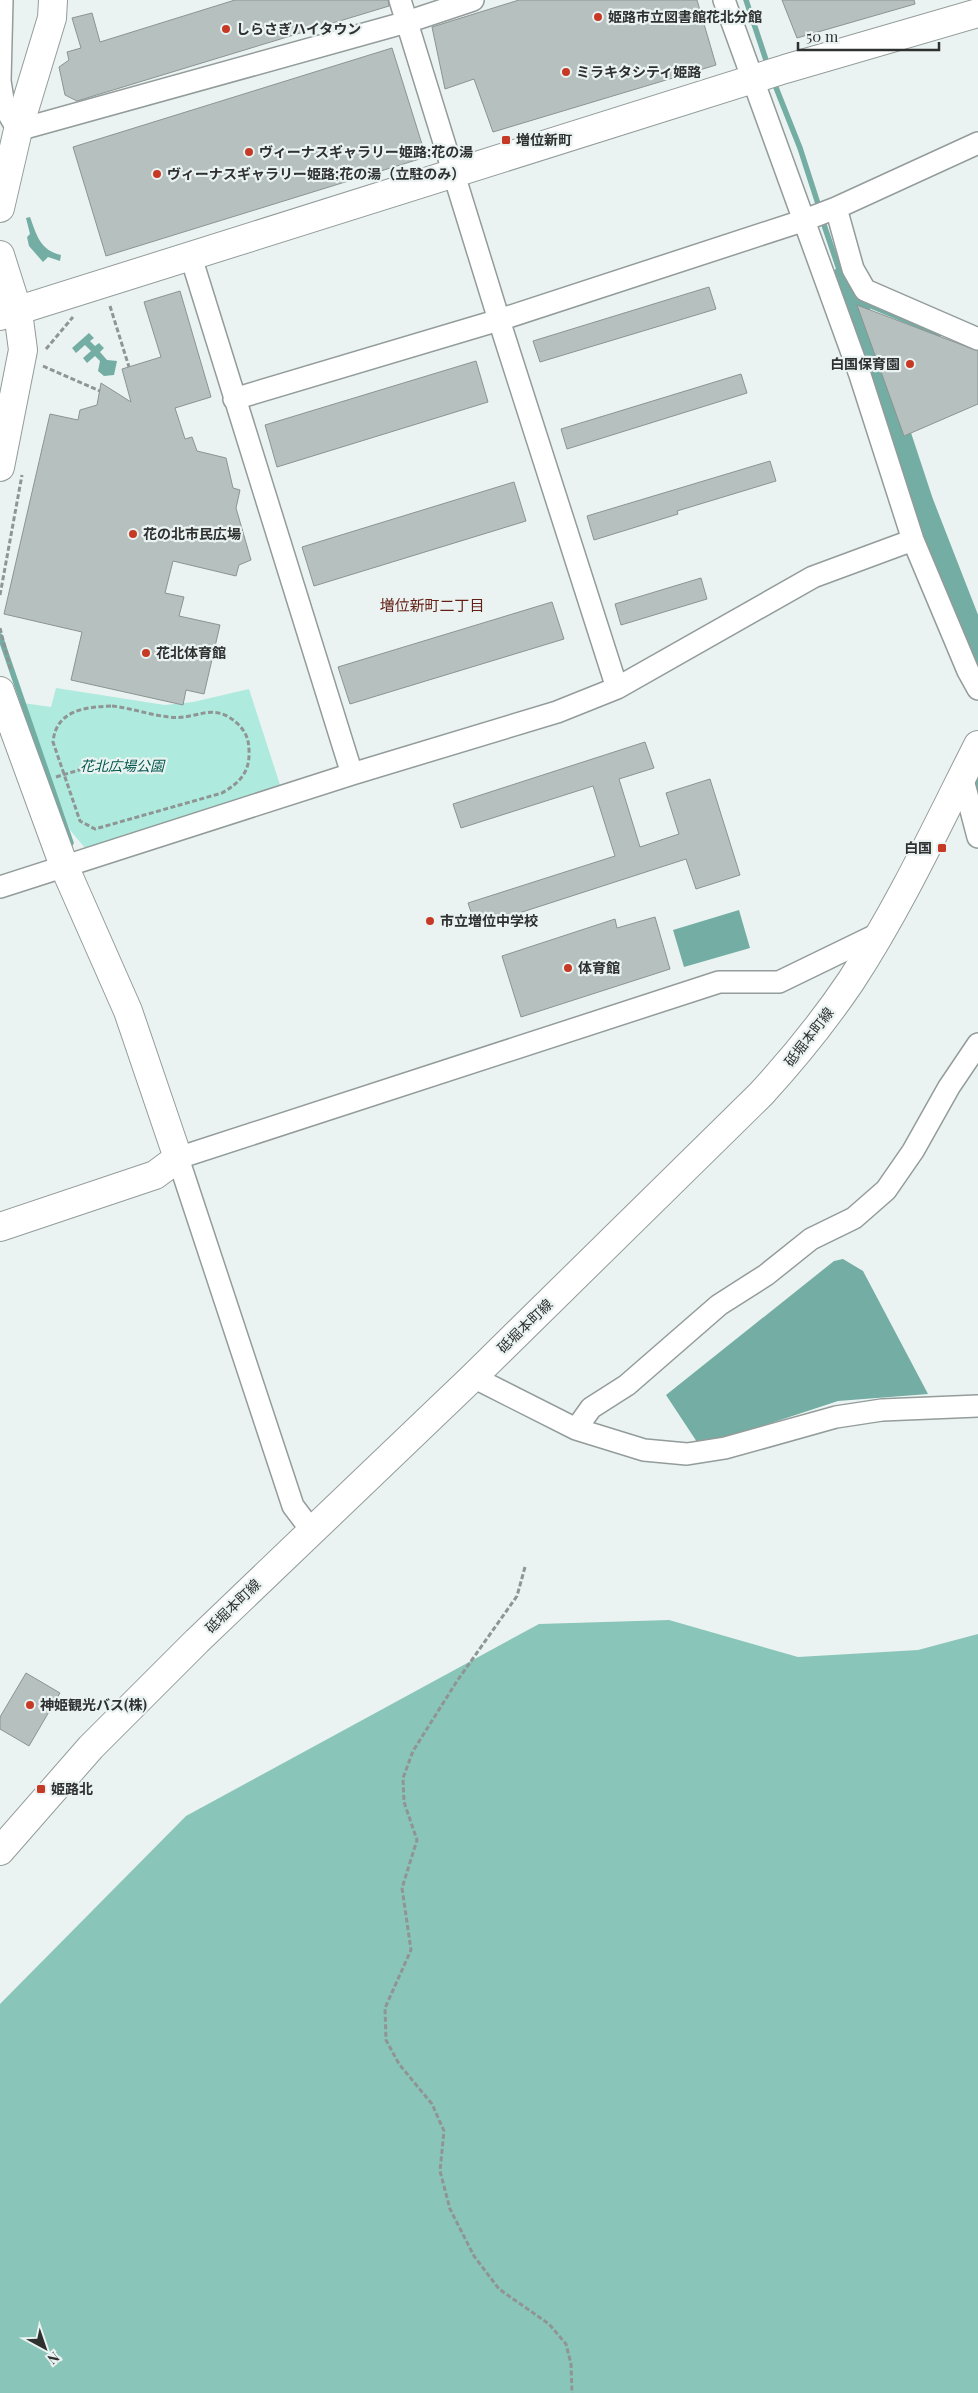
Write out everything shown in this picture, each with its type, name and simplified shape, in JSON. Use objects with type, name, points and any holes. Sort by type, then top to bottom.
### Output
[{"type":"street","points":[[2,0],[0,81],[4,106],[18,130]]},
{"type":"street","points":[[0,208],[18,130],[52,18],[53,0]]},
{"type":"street","points":[[400,0],[498,320],[617,688]]},
{"type":"street","points":[[18,130],[407,22],[473,0]]},
{"type":"street","points":[[724,0],[802,220],[860,375],[913,540],[968,671],[978,689]]},
{"type":"street","points":[[9,314],[785,69],[978,13]]},
{"type":"street","points":[[234,399],[498,320],[802,220],[836,208],[978,143]]},
{"type":"street","points":[[836,208],[853,269],[865,290],[978,339]]},
{"type":"street","points":[[0,255],[9,314],[23,350],[6,465]]},
{"type":"street","points":[[191,257],[352,774]]},
{"type":"street","points":[[0,887],[352,774],[557,712],[617,688],[813,577],[913,540]]},
{"type":"street","points":[[0,691],[64,866],[128,1011],[293,1506],[312,1531]]},
{"type":"street","name":"砥堀本町線","points":[[0,1851],[91,1747],[196,1641],[473,1377],[761,1094],[794,1058],[851,980],[880,933],[978,745]]},
{"type":"street","points":[[962,776],[978,838]]},
{"type":"street","points":[[0,1227],[155,1175],[178,1158],[720,982],[779,982],[880,933]]},
{"type":"street","points":[[576,1429],[591,1408],[627,1385],[719,1305],[766,1275],[811,1239],[854,1218],[886,1190],[913,1152],[949,1087],[978,1044]]},
{"type":"street","points":[[473,1377],[576,1429],[644,1450],[687,1454],[725,1448],[836,1417],[882,1410],[978,1406]]},
{"type":"path","points":[[103,307],[111,305],[129,367]]},
{"type":"path","points":[[41,375],[46,350],[74,316]]},
{"type":"path","points":[[43,366],[100,391]]},
{"type":"path","points":[[0,595],[6,465]]},
{"type":"path","points":[[112,706],[170,718],[206,712],[219,712],[231,718],[243,729],[249,740],[250,759],[247,771],[238,783],[222,793],[95,829],[80,821],[64,776],[53,742],[54,729],[59,722],[86,707],[112,706]]},
{"type":"path","points":[[52,778],[64,776],[89,767]]},
{"type":"path","points":[[525,1566],[517,1596],[457,1680],[413,1751],[403,1778],[404,1802],[417,1840],[402,1888],[411,1950],[385,2008],[386,2040],[399,2064],[432,2104],[444,2131],[440,2171],[450,2209],[474,2256],[499,2289],[549,2324],[566,2344],[571,2364],[572,2393]]},
{"type":"green space","name":"花北広場公園","points":[[56,688],[165,705],[193,702],[249,689],[281,788],[85,848],[70,830],[23,703],[51,707]]},
{"type":"shaded area","points":[[30,217],[40,241],[48,250],[61,255],[60,261],[48,257],[43,262],[29,246],[27,237],[30,234],[26,218]]},
{"type":"shaded area","points":[[89,333],[94,338],[90,341],[95,346],[99,343],[104,348],[100,352],[107,360],[117,361],[114,375],[104,376],[98,371],[100,361],[95,356],[87,363],[83,358],[91,351],[85,345],[76,353],[72,348]]},
{"type":"shaded area","points":[[739,910],[750,948],[684,967],[673,930]]},
{"type":"shaded area","points":[[843,1259],[863,1271],[928,1394],[838,1401],[741,1433],[697,1442],[666,1395],[834,1261]]},
{"type":"shaded area","points":[[669,1620],[798,1657],[918,1650],[978,1634],[978,2393],[0,2393],[0,2004],[186,1816],[539,1624]]},
{"type":"building","name":"しらさぎハイタウン","points":[[235,0],[388,0],[389,6],[77,101],[65,95],[59,67],[69,60],[67,52],[81,48],[72,18],[92,13],[100,42]]},
{"type":"building","name":"ミラキタシティ姫路","points":[[519,0],[697,0],[716,65],[493,132],[474,79],[445,89],[432,27]]},
{"type":"building","points":[[782,0],[914,0],[915,4],[797,38]]},
{"type":"building","name":"ヴィーナスギャラリー姫路;花の湯","points":[[392,48],[426,157],[106,256],[73,147]]},
{"type":"building","points":[[709,287],[716,309],[540,362],[533,341]]},
{"type":"building","points":[[180,291],[211,397],[175,408],[185,439],[192,437],[197,451],[226,458],[233,488],[240,490],[236,508],[251,560],[239,565],[236,576],[173,561],[165,593],[184,597],[179,616],[220,625],[204,694],[186,690],[183,705],[71,680],[82,632],[4,614],[50,414],[78,420],[80,410],[97,405],[101,383],[131,402],[122,369],[161,357],[144,302]]},
{"type":"building","points":[[857,305],[978,351],[978,404],[904,436]]},
{"type":"building","points":[[476,361],[488,402],[277,467],[265,425]]},
{"type":"building","points":[[741,374],[747,393],[567,449],[561,429]]},
{"type":"building","points":[[770,461],[776,481],[677,511],[678,514],[594,540],[587,516]]},
{"type":"building","points":[[514,482],[526,521],[314,586],[302,547]]},
{"type":"building","points":[[701,578],[707,599],[621,625],[615,604]]},
{"type":"building","points":[[552,602],[564,639],[350,704],[338,667]]},
{"type":"building","points":[[645,742],[654,768],[619,779],[640,847],[679,834],[666,793],[710,779],[740,875],[696,889],[686,859],[476,927],[468,903],[615,856],[593,786],[461,828],[453,804]]},
{"type":"building","name":"体育館","points":[[655,917],[670,969],[521,1017],[502,956],[615,919],[617,928]]},
{"type":"building","name":"神姫観光バス(株)","points":[[26,1673],[60,1693],[29,1746],[0,1729],[0,1717]]},
{"type":"waterway","points":[[746,0],[768,66]]},
{"type":"waterway","points":[[773,80],[800,148],[820,210]]},
{"type":"waterway","points":[[822,219],[844,284],[859,301],[939,334]]},
{"type":"waterway","points":[[844,284],[917,505],[977,659]]},
{"type":"waterway","points":[[0,636],[71,843],[66,850]]},
{"type":"waterway","points":[[975,785],[978,796]]},
{"type":"place","name":"姫路市立図書館花北分館","points":[[598,17]]},
{"type":"place","name":"しらさぎハイタウン","points":[[226,29]]},
{"type":"place","name":"ミラキタシティ姫路","points":[[566,72]]},
{"type":"place","name":"増位新町","points":[[506,140]]},
{"type":"place","name":"ヴィーナスギャラリー姫路;花の湯","points":[[249,152]]},
{"type":"place","name":"ヴィーナスギャラリー姫路;花の湯（立駐のみ）","points":[[157,174]]},
{"type":"place","name":"白国保育園","points":[[910,364]]},
{"type":"place","name":"花の北市民広場","points":[[133,534]]},
{"type":"place","name":"花北体育館","points":[[146,653]]},
{"type":"place","name":"白国","points":[[942,848]]},
{"type":"place","name":"市立増位中学校","points":[[430,921]]},
{"type":"place","name":"体育館","points":[[568,968]]},
{"type":"place","name":"神姫観光バス(株)","points":[[30,1705]]},
{"type":"place","name":"姫路北","points":[[41,1789]]},
{"type":"district","name":"増位新町二丁目","points":[[432,606]]}]
